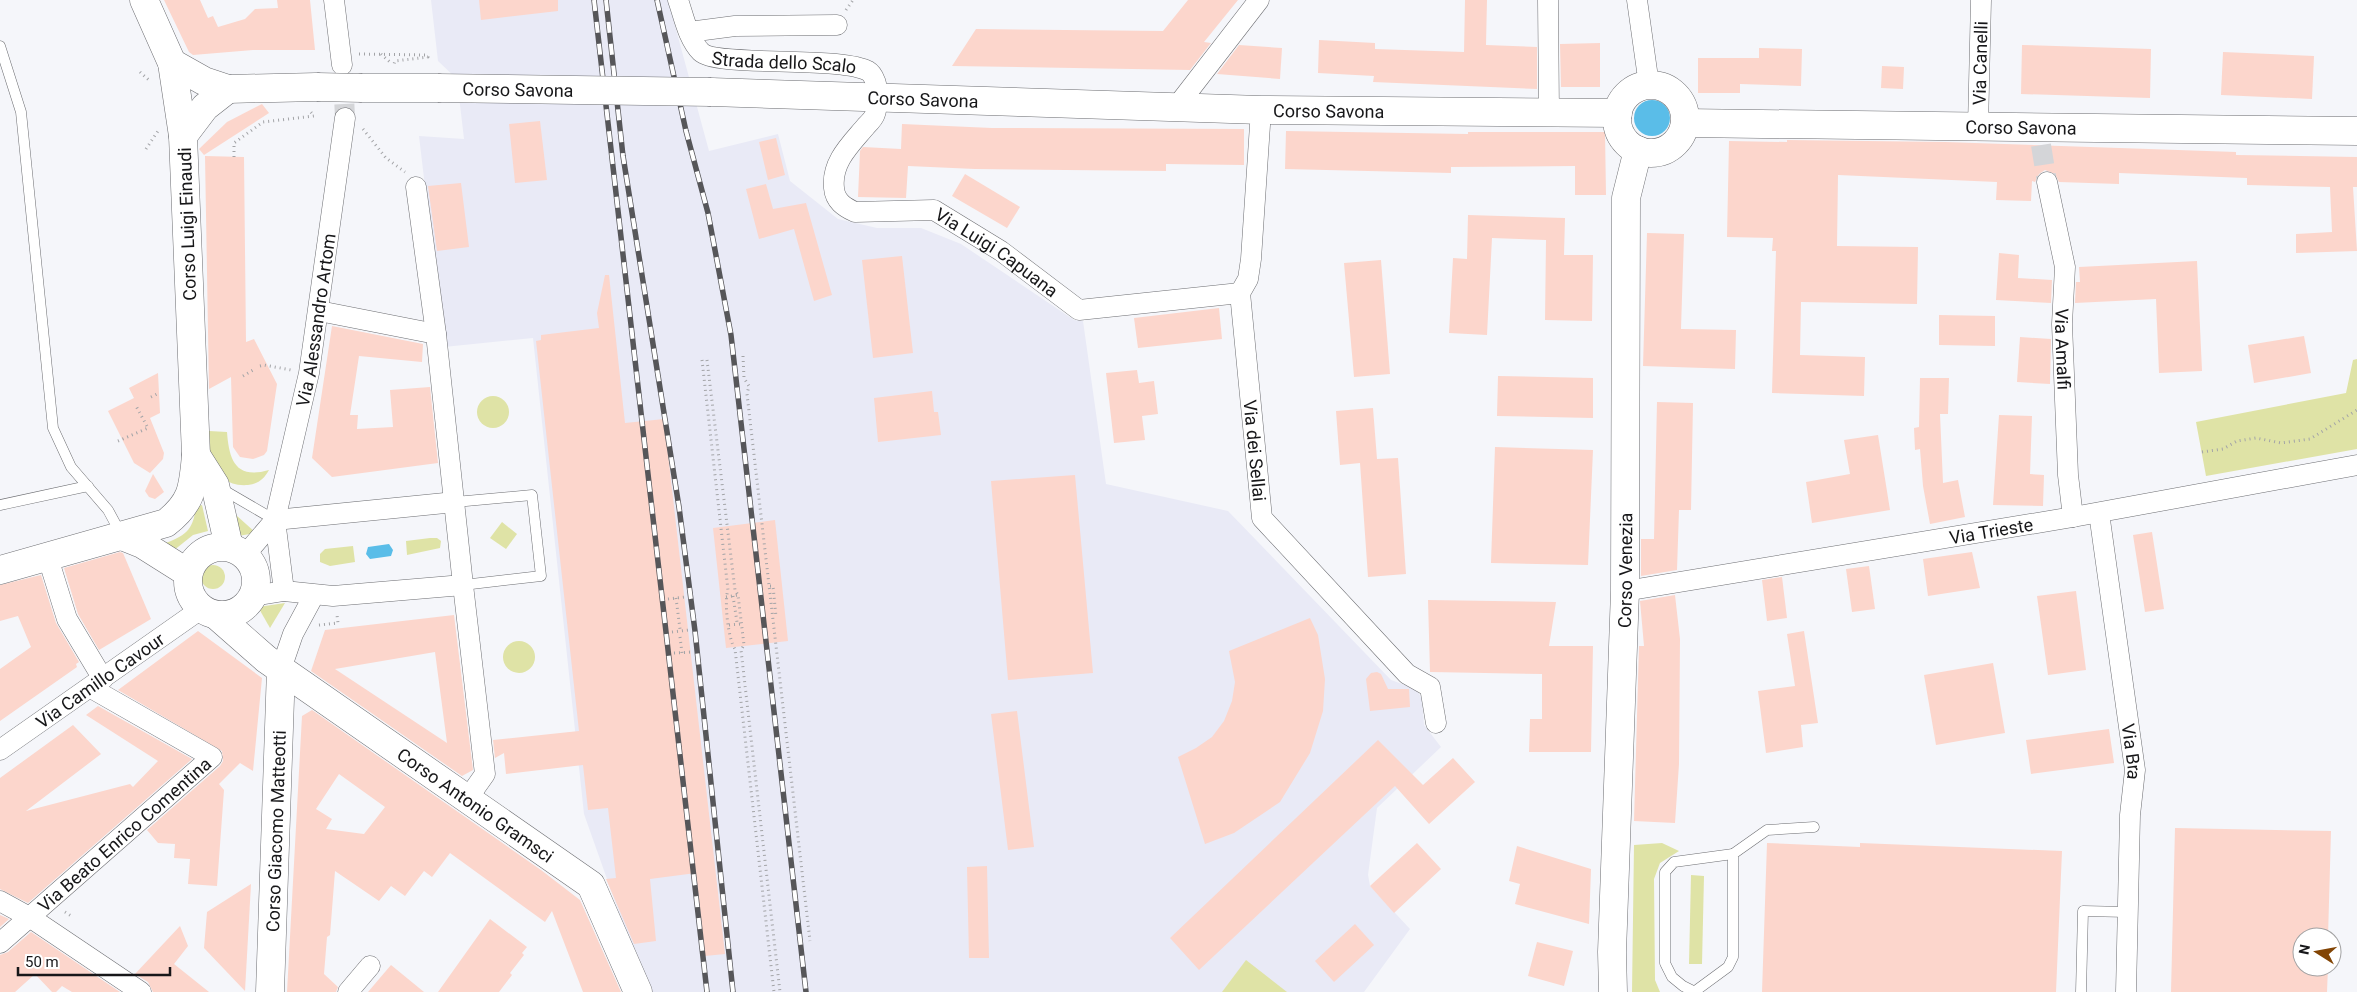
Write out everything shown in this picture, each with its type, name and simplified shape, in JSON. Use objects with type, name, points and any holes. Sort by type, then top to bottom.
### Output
[{"type":"main road","name":"Corso Luigi Einaudi","points":[[0,570],[48,558],[166,523],[181,511],[192,493],[196,455],[183,136],[172,63],[144,0]]},
{"type":"main road","name":"Corso Savona","points":[[172,63],[204,81],[228,90],[317,87],[711,92],[1261,110],[1618,113]]},
{"type":"main road","points":[[1649,85],[1668,90],[1676,96],[1685,113],[1685,123],[1679,138],[1668,148],[1658,152],[1638,150],[1628,144],[1622,134],[1618,113],[1622,102],[1629,94],[1638,88],[1649,85]]},
{"type":"main road","points":[[183,136],[205,107],[228,90]]},
{"type":"main road","name":"Corso Savona","points":[[1685,123],[1978,127],[2040,137],[2357,131]]},
{"type":"main road","name":"Corso Venezia","points":[[1613,992],[1612,952],[1625,591],[1626,198],[1638,150]]},
{"type":"main road","points":[[196,455],[215,485],[237,551],[252,564],[256,574],[256,586],[250,601],[227,615],[208,612],[189,592],[188,573],[199,555],[208,549],[237,551]]},
{"type":"main road","points":[[122,536],[142,544],[188,573]]},
{"type":"main road","points":[[250,601],[273,664]]},
{"type":"main road","name":"Corso Antonio Gramsci","points":[[208,612],[273,664],[591,885],[638,992]]},
{"type":"main road","name":"Corso Giacomo Matteotti","points":[[270,992],[273,664]]},
{"type":"street","points":[[334,0],[348,59]]},
{"type":"street","name":"Strada dello Scalo","points":[[678,0],[689,32],[702,53],[708,56],[743,61],[847,64],[868,70],[876,82],[877,97]]},
{"type":"street","points":[[1177,106],[1259,0]]},
{"type":"street","points":[[1548,0],[1549,112]]},
{"type":"street","points":[[1637,0],[1649,85]]},
{"type":"street","name":"Via Canelli","points":[[1978,127],[1981,0]]},
{"type":"street","points":[[689,32],[735,26],[837,25]]},
{"type":"street","name":"Via Luigi Capuana","points":[[877,97],[876,114],[844,153],[836,166],[833,179],[834,191],[840,204],[846,208],[855,212],[934,210],[1001,252],[1079,310],[1240,293]]},
{"type":"street","name":"Via dei Sellai","points":[[1261,110],[1251,259],[1248,280],[1240,293],[1262,518],[1407,674],[1430,687],[1436,723]]},
{"type":"street","name":"Via Alessandro Artom","points":[[276,520],[309,373],[345,118]]},
{"type":"street","name":"Via Amalfi","points":[[2047,182],[2065,268],[2062,324],[2068,475],[2073,517]]},
{"type":"street","points":[[416,188],[436,334],[485,774],[468,798]]},
{"type":"street","points":[[318,311],[436,334]]},
{"type":"street","name":"Via Trieste","points":[[1625,591],[2099,513],[2357,465]]},
{"type":"street","points":[[237,551],[276,520],[455,502]]},
{"type":"street","name":"Via Bra","points":[[2099,513],[2135,770],[2130,815],[2126,992]]},
{"type":"street","points":[[276,520],[284,591]]},
{"type":"street","points":[[48,558],[67,618],[97,684]]},
{"type":"street","points":[[250,601],[284,591],[333,596],[463,586]]},
{"type":"street","points":[[273,664],[293,634],[314,595]]},
{"type":"street","name":"Via Camillo Cavour","points":[[0,750],[97,684],[156,638],[208,612]]},
{"type":"street","name":"Via Beato Enrico Comentina","points":[[0,944],[212,757],[97,684]]},
{"type":"street","points":[[0,901],[31,918],[141,992]]},
{"type":"street","points":[[348,992],[370,966]]},
{"type":"lane","points":[[0,46],[21,112],[53,428],[72,467],[108,510],[122,536]]},
{"type":"lane","points":[[215,485],[276,520]]},
{"type":"lane","points":[[0,505],[88,486]]},
{"type":"lane","points":[[455,502],[532,495],[541,576],[463,586]]},
{"type":"lane","points":[[1733,854],[1733,957],[1728,966],[1695,992],[1683,986],[1672,977],[1665,963],[1665,872],[1674,862],[1733,854],[1767,830],[1814,827]]},
{"type":"lane","points":[[2081,992],[2083,911],[2127,912]]},
{"type":"path","points":[[348,59],[381,54]]},
{"type":"path","points":[[234,156],[234,143],[263,122],[314,116]]},
{"type":"path","points":[[743,356],[744,378],[749,386],[747,394],[770,586],[773,586],[810,942]]},
{"type":"path","points":[[702,360],[728,590],[726,597],[729,625],[732,644],[735,649],[774,992]]},
{"type":"path","points":[[707,360],[735,590],[738,595],[738,624]]},
{"type":"path","points":[[260,366],[264,365],[309,373]]},
{"type":"path","points":[[243,376],[253,370]]},
{"type":"path","points":[[151,398],[159,393]]},
{"type":"path","points":[[118,442],[148,428],[136,406]]},
{"type":"path","points":[[2202,452],[2223,449],[2237,441],[2256,438],[2282,443],[2310,439],[2357,410]]},
{"type":"path","points":[[726,597],[738,595]]},
{"type":"path","points":[[668,599],[685,596]]},
{"type":"path","points":[[733,596],[744,645],[741,650],[780,992]]},
{"type":"path","points":[[676,598],[682,653]]},
{"type":"path","points":[[775,619],[777,623]]},
{"type":"path","points":[[319,625],[338,623]]},
{"type":"path","points":[[729,625],[738,624]]},
{"type":"path","points":[[672,632],[680,633],[689,630]]},
{"type":"path","points":[[674,653],[692,652]]},
{"type":"shaded area","points":[[431,0],[668,0],[709,151],[778,134],[790,181],[838,219],[877,228],[921,228],[961,244],[1074,320],[1083,321],[1106,484],[1228,511],[1391,680],[1416,689],[1422,699],[1424,725],[1441,747],[1377,808],[1368,875],[1370,886],[1410,929],[1364,992],[647,992],[584,814],[533,338],[444,347],[419,136],[464,139],[457,79],[438,61]]},
{"type":"green space","points":[[2357,359],[2357,449],[2206,476],[2196,422],[2346,393],[2353,360]]},
{"type":"green space","points":[[493,396],[499,397],[504,401],[508,406],[508,418],[504,423],[499,427],[493,428],[487,427],[482,423],[478,418],[477,412],[478,406],[482,401],[487,397]]},
{"type":"green space","points":[[202,421],[209,421],[209,431],[227,432],[232,459],[236,465],[248,472],[269,470],[265,476],[258,482],[248,485],[235,484],[226,480],[213,464]]},
{"type":"green space","points":[[202,505],[208,531],[193,535],[173,551],[163,544],[187,532],[193,522],[196,507]]},
{"type":"green space","points":[[236,515],[256,533],[238,536]]},
{"type":"green space","points":[[502,522],[517,534],[506,549],[490,538]]},
{"type":"green space","points":[[437,538],[441,541],[440,548],[407,555],[406,541]]},
{"type":"green space","points":[[353,546],[355,562],[330,566],[320,562],[320,554],[325,549]]},
{"type":"green space","points":[[213,565],[221,569],[225,577],[221,585],[213,589],[205,585],[201,577],[205,569]]},
{"type":"green space","points":[[285,603],[270,628],[258,607]]},
{"type":"green space","points":[[519,641],[525,642],[530,646],[534,651],[534,663],[530,668],[525,672],[519,673],[513,672],[508,668],[504,663],[503,657],[504,651],[508,646],[513,642]]},
{"type":"green space","points":[[1662,843],[1679,851],[1660,863],[1654,879],[1655,980],[1660,992],[1632,992],[1634,845]]},
{"type":"green space","points":[[1691,875],[1704,876],[1702,964],[1689,964]]},
{"type":"green space","points":[[1246,960],[1287,992],[1222,992]]},
{"type":"water","points":[[1652,100],[1659,101],[1665,105],[1669,111],[1669,125],[1665,131],[1659,135],[1652,136],[1645,135],[1639,131],[1635,125],[1634,118],[1635,111],[1639,105],[1645,101]]},
{"type":"water","points":[[389,544],[393,550],[391,556],[370,559],[366,554],[368,547]]},
{"type":"building","points":[[164,0],[200,0],[208,18],[213,16],[218,27],[245,19],[255,9],[278,8],[277,0],[310,0],[315,50],[253,50],[193,55],[189,52]]},
{"type":"building","points":[[479,0],[558,0],[558,11],[481,20]]},
{"type":"building","points":[[1188,0],[1238,0],[1204,42],[1211,43],[1190,70],[952,66],[976,29],[1163,31]]},
{"type":"building","points":[[1465,0],[1487,0],[1486,45],[1537,47],[1537,89],[1373,82],[1374,76],[1318,73],[1319,40],[1375,43],[1375,49],[1464,52]]},
{"type":"building","points":[[1600,43],[1600,87],[1561,87],[1560,44]]},
{"type":"building","points":[[1239,45],[1282,48],[1280,79],[1217,74]]},
{"type":"building","points":[[2022,45],[2151,49],[2150,98],[2021,94]]},
{"type":"building","points":[[1759,48],[1802,49],[1801,86],[1740,84],[1740,93],[1698,93],[1698,58],[1759,58]]},
{"type":"building","points":[[2223,52],[2314,56],[2312,99],[2221,95]]},
{"type":"building","points":[[1882,66],[1904,67],[1903,89],[1881,88]]},
{"type":"building","points":[[262,104],[269,113],[204,155],[199,149],[227,122]]},
{"type":"building","points":[[540,121],[547,180],[515,183],[509,124]]},
{"type":"building","points":[[902,124],[992,128],[1244,129],[1244,165],[1166,164],[1166,171],[975,169],[908,166],[906,198],[858,197],[860,151],[863,147],[901,149]]},
{"type":"building","points":[[1286,131],[1468,134],[1468,132],[1605,132],[1606,195],[1575,195],[1575,166],[1451,167],[1451,173],[1285,169]]},
{"type":"building","points":[[776,138],[785,175],[768,180],[759,142]]},
{"type":"building","points":[[1787,140],[1945,142],[2236,152],[2236,155],[2357,157],[2357,187],[2353,187],[2357,251],[2296,253],[2296,234],[2332,232],[2330,187],[2247,185],[2247,178],[2119,173],[2119,184],[2059,182],[2055,174],[2045,170],[2039,174],[2035,182],[2032,181],[2031,201],[1996,200],[1997,182],[1838,175],[1837,246],[1918,247],[1917,304],[1801,302],[1800,355],[1865,357],[1864,396],[1772,393],[1776,251],[1772,251],[1773,238],[1727,237],[1729,141],[1787,142]]},
{"type":"building","points":[[205,156],[244,157],[246,342],[254,339],[277,384],[267,451],[264,455],[253,459],[240,457],[233,447],[231,377],[209,389]]},
{"type":"building","points":[[965,174],[1020,207],[1007,228],[952,196]]},
{"type":"building","points":[[461,183],[469,247],[437,251],[428,186]]},
{"type":"building","points":[[766,184],[773,209],[806,203],[832,295],[814,301],[794,229],[759,239],[746,189]]},
{"type":"building","points":[[1468,215],[1565,218],[1564,255],[1593,255],[1592,321],[1545,320],[1546,240],[1492,238],[1487,335],[1449,333],[1453,258],[1467,259]]},
{"type":"building","points":[[1647,233],[1684,234],[1681,329],[1736,330],[1735,369],[1643,366]]},
{"type":"building","points":[[1999,253],[2019,255],[2018,278],[2052,280],[2051,303],[1996,300]]},
{"type":"building","points":[[902,256],[913,353],[873,358],[862,260]]},
{"type":"building","points":[[1381,260],[1390,374],[1354,377],[1344,263]]},
{"type":"building","points":[[2197,261],[2202,371],[2159,373],[2156,299],[2075,303],[2076,282],[2080,282],[2079,267]]},
{"type":"building","points":[[605,275],[609,275],[625,423],[664,419],[725,954],[705,956],[696,873],[650,879],[656,941],[634,944],[606,879],[616,878],[608,808],[588,810],[583,765],[506,774],[504,753],[495,758],[493,740],[579,731],[536,341],[541,340],[541,335],[599,328],[597,313]]},
{"type":"building","points":[[1219,308],[1222,339],[1138,348],[1134,318]]},
{"type":"building","points":[[1939,315],[1995,316],[1995,346],[1939,345]]},
{"type":"building","points":[[332,326],[423,344],[422,362],[359,356],[350,415],[358,415],[357,429],[393,427],[390,390],[430,387],[438,463],[332,477],[312,458]]},
{"type":"building","points":[[2304,336],[2311,373],[2254,383],[2248,345]]},
{"type":"building","points":[[2020,337],[2051,339],[2050,384],[2017,382]]},
{"type":"building","points":[[1137,370],[1139,383],[1154,381],[1158,414],[1142,416],[1145,440],[1114,443],[1106,373]]},
{"type":"building","points":[[158,373],[160,413],[150,418],[164,453],[163,459],[150,473],[134,463],[108,411],[134,398],[129,388]]},
{"type":"building","points":[[1498,376],[1593,378],[1593,418],[1497,416]]},
{"type":"building","points":[[1920,378],[1949,378],[1948,414],[1940,414],[1943,483],[1958,480],[1965,517],[1930,524],[1923,486],[1920,449],[1915,450],[1914,428],[1919,427]]},
{"type":"building","points":[[932,391],[934,412],[938,412],[941,435],[878,442],[874,398]]},
{"type":"building","points":[[1657,402],[1693,403],[1691,510],[1679,510],[1677,570],[1641,576],[1641,539],[1654,539]]},
{"type":"building","points":[[1373,408],[1377,459],[1398,458],[1406,574],[1368,577],[1360,463],[1340,465],[1336,411]]},
{"type":"building","points":[[1999,415],[2032,416],[2030,474],[2044,475],[2043,506],[1993,505]]},
{"type":"building","points":[[1878,435],[1890,510],[1812,523],[1806,482],[1850,474],[1844,440]]},
{"type":"building","points":[[1495,447],[1593,450],[1588,565],[1491,563]]},
{"type":"building","points":[[153,474],[164,492],[155,499],[149,497],[145,491]]},
{"type":"building","points":[[1075,475],[1093,673],[1008,680],[991,481]]},
{"type":"building","points":[[775,520],[788,641],[726,648],[713,528]]},
{"type":"building","points":[[2152,532],[2164,609],[2145,612],[2133,535]]},
{"type":"building","points":[[120,552],[123,553],[151,619],[99,650],[78,614],[64,568]]},
{"type":"building","points":[[1972,552],[1980,588],[1928,596],[1923,559]]},
{"type":"building","points":[[1869,566],[1875,609],[1852,612],[1846,569]]},
{"type":"building","points":[[41,575],[56,623],[79,662],[76,664],[77,667],[0,721],[0,669],[31,647],[18,616],[0,621],[0,585]]},
{"type":"building","points":[[1782,577],[1787,618],[1767,621],[1762,580]]},
{"type":"building","points":[[2076,591],[2086,670],[2048,675],[2037,596]]},
{"type":"building","points":[[1675,595],[1680,639],[1679,764],[1675,823],[1634,821],[1639,646],[1644,646],[1640,601]]},
{"type":"building","points":[[1428,600],[1556,602],[1549,646],[1593,646],[1591,752],[1529,752],[1530,719],[1542,719],[1542,674],[1430,672]]},
{"type":"building","points":[[454,615],[473,770],[462,776],[311,671],[325,630]],"holes":[[[435,652],[447,743],[335,669]]]},
{"type":"building","points":[[1310,618],[1318,635],[1325,679],[1323,711],[1310,753],[1280,802],[1234,833],[1205,844],[1178,757],[1212,737],[1224,721],[1232,701],[1235,682],[1229,651]]},
{"type":"building","points":[[198,631],[262,678],[253,771],[240,763],[219,784],[224,790],[217,886],[188,884],[190,859],[174,858],[175,844],[158,843],[147,830],[220,766],[223,761],[222,751],[118,690]]},
{"type":"building","points":[[1804,631],[1818,723],[1801,725],[1803,747],[1766,753],[1758,691],[1795,686],[1787,634]]},
{"type":"building","points":[[1993,663],[2005,733],[1936,745],[1924,675]]},
{"type":"building","points":[[1377,672],[1381,674],[1388,689],[1409,689],[1410,707],[1370,711],[1366,679],[1371,673]]},
{"type":"building","points":[[98,706],[192,759],[28,903],[0,889],[0,778],[73,725],[101,754],[26,811],[130,784],[133,787],[158,761],[86,715]]},
{"type":"building","points":[[312,710],[541,870],[580,900],[621,992],[583,992],[552,911],[545,922],[450,853],[432,877],[424,871],[405,896],[391,886],[379,901],[335,871],[330,935],[327,937],[324,974],[338,987],[336,992],[287,992],[302,716]],"holes":[[[339,774],[385,807],[364,834],[326,829],[332,819],[316,809]]]},
{"type":"building","points":[[1017,711],[1034,847],[1008,850],[991,714]]},
{"type":"building","points":[[2109,729],[2114,763],[2031,774],[2026,740]]},
{"type":"building","points":[[1378,740],[1423,785],[1453,758],[1475,782],[1429,824],[1395,786],[1199,970],[1170,938]]},
{"type":"building","points":[[2175,828],[2331,831],[2328,927],[2292,927],[2292,977],[2328,977],[2327,992],[2171,992]]},
{"type":"building","points":[[1417,843],[1441,869],[1394,913],[1370,886]]},
{"type":"building","points":[[1767,843],[1860,847],[1860,843],[2062,851],[2056,992],[1762,992]]},
{"type":"building","points":[[1517,846],[1591,869],[1589,924],[1515,904],[1520,884],[1509,881]]},
{"type":"building","points":[[987,866],[989,958],[969,958],[967,867]]},
{"type":"building","points":[[251,884],[245,991],[204,948],[207,912]]},
{"type":"building","points":[[0,915],[9,919],[0,927]]},
{"type":"building","points":[[490,919],[527,947],[522,953],[524,955],[510,973],[512,975],[499,992],[438,992]]},
{"type":"building","points":[[1355,924],[1374,945],[1334,982],[1315,961]]},
{"type":"building","points":[[180,926],[188,946],[174,964],[209,992],[153,992],[148,982],[135,974]]},
{"type":"building","points":[[31,932],[120,992],[72,992],[62,986],[56,992],[52,992],[35,974],[15,992],[0,992],[0,955],[8,952]]},
{"type":"building","points":[[1537,942],[1573,951],[1564,986],[1528,976]]},
{"type":"building","points":[[391,965],[424,992],[368,992]]},
{"type":"tunnel","points":[[343,74],[345,118]]},
{"type":"tunnel","points":[[2041,145],[2047,182]]},
{"type":"railway","points":[[594,0],[707,992]]},
{"type":"railway","points":[[606,0],[623,156],[679,507],[695,631],[733,992]]},
{"type":"railway","points":[[657,0],[686,131],[708,213],[731,335],[806,992]]}]
